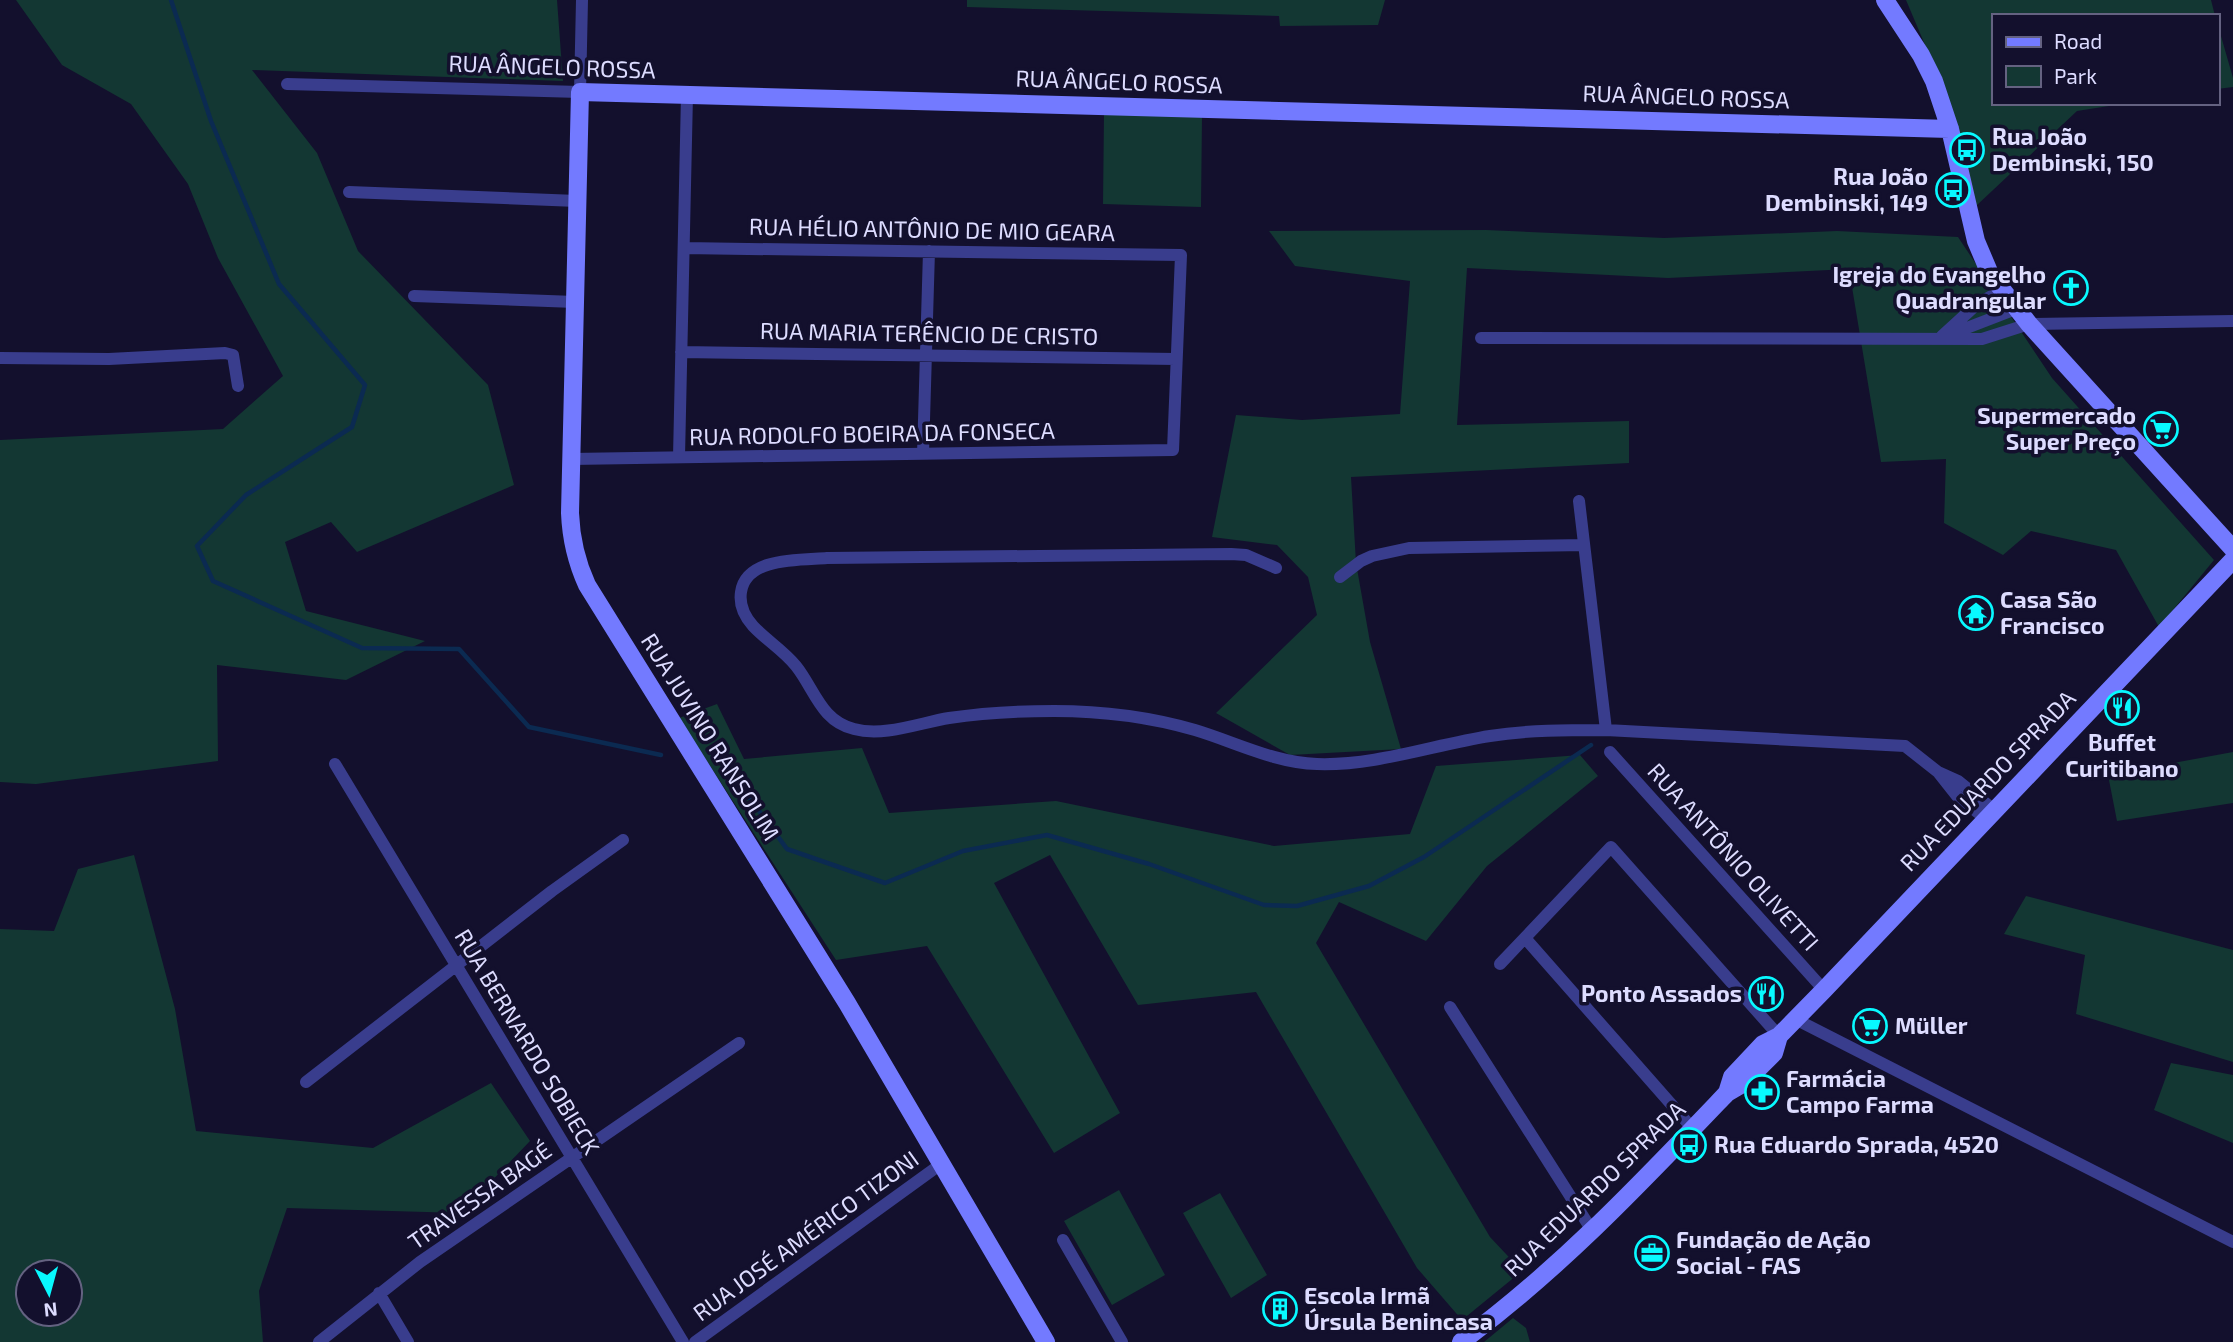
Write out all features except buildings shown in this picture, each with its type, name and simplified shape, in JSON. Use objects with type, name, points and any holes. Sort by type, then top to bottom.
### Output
[{"type":"street","points":[[580,92],[582,0]]},
{"type":"street","points":[[1885,0],[1921,55],[1934,81],[1950,129],[1976,241],[1990,274],[2029,324],[2233,549]]},
{"type":"street","name":"RUA ÂNGELO ROSSA","points":[[287,84],[1950,129]]},
{"type":"street","name":"RUA JUVINO RANSOLIM","points":[[580,92],[571,459],[571,531],[579,568],[587,585],[847,1003],[1046,1342]]},
{"type":"street","points":[[679,457],[687,95]]},
{"type":"street","points":[[349,192],[577,201]]},
{"type":"street","name":"RUA HÉLIO ANTÔNIO DE MIO GEARA","points":[[684,248],[1181,255],[1176,359]]},
{"type":"street","points":[[923,454],[929,251]]},
{"type":"street","points":[[1939,338],[1976,305],[2002,290]]},
{"type":"street","points":[[414,296],[575,302]]},
{"type":"street","points":[[1939,338],[2016,309]]},
{"type":"street","points":[[1481,338],[1982,339],[2029,324],[2233,321]]},
{"type":"street","name":"RUA MARIA TERÊNCIO DE CRISTO","points":[[681,352],[1176,359]]},
{"type":"street","points":[[0,358],[109,359],[225,353],[233,355],[238,386]]},
{"type":"street","name":"RUA RODOLFO BOEIRA DA FONSECA","points":[[571,459],[1173,450],[1176,359]]},
{"type":"street","points":[[1578,501],[1606,730]]},
{"type":"street","points":[[1340,578],[1360,561],[1409,548],[1584,545]]},
{"type":"street","points":[[1276,568],[1246,555],[1231,554],[827,558],[777,563],[760,568],[750,574],[742,586],[740,599],[744,613],[752,625],[796,666],[826,714],[839,723],[867,732],[984,714],[1090,712],[1166,723],[1279,758],[1317,764],[1363,761],[1490,736],[1528,732],[1606,730],[1905,746],[1938,772],[1950,789],[1990,815]]},
{"type":"street","name":"RUA EDUARDO SPRADA","points":[[1461,1342],[1532,1286],[1593,1232],[1727,1093],[1732,1077],[1763,1044],[1779,1036],[1824,990],[2233,560]]},
{"type":"street","name":"RUA ANTÔNIO OLIVETTI","points":[[1610,752],[1824,990]]},
{"type":"street","name":"RUA BERNARDO SOBIECK","points":[[335,765],[683,1342]]},
{"type":"street","points":[[306,1082],[572,877],[623,841]]},
{"type":"street","points":[[1500,964],[1611,848],[1779,1036]]},
{"type":"street","points":[[1525,938],[1693,1129]]},
{"type":"street","points":[[1450,1007],[1593,1232]]},
{"type":"street","points":[[1795,1019],[2233,1242]]},
{"type":"street","name":"TRAVESSA BAGÉ","points":[[319,1342],[420,1262],[739,1044]]},
{"type":"street","name":"RUA JOSÉ AMÉRICO TIZONI","points":[[695,1342],[941,1164]]},
{"type":"street","points":[[1063,1240],[1122,1342]]},
{"type":"street","points":[[379,1293],[408,1342]]},
{"type":"green space","points":[[16,0],[557,0],[563,81],[252,70],[317,153],[358,251],[488,385],[514,485],[357,552],[331,522],[285,542],[306,611],[425,641],[346,680],[217,665],[218,761],[36,784],[0,782],[0,440],[223,429],[283,376],[218,258],[188,184],[131,104],[62,65]]},
{"type":"green space","points":[[967,0],[1385,0],[1378,25],[1280,26],[1279,16],[967,7]]},
{"type":"green space","points":[[1906,0],[2211,0],[2214,14],[1992,14],[1992,105],[2115,105],[2077,111],[1976,206],[1942,85]]},
{"type":"green space","points":[[2219,29],[2233,78],[2233,87],[2219,89]]},
{"type":"green space","points":[[1104,114],[1202,116],[1201,207],[1103,204]]},
{"type":"green space","points":[[1486,230],[1664,238],[1837,231],[1958,237],[2052,378],[2214,560],[2159,627],[2116,550],[2031,531],[2003,555],[1944,523],[1946,459],[1881,462],[1849,269],[1668,278],[1467,268],[1457,425],[1629,421],[1629,463],[1351,477],[1356,563],[1370,642],[1401,749],[1290,755],[1216,713],[1317,615],[1308,577],[1277,545],[1212,537],[1236,415],[1302,420],[1400,414],[1410,281],[1295,266],[1269,231]]},
{"type":"green space","points":[[717,704],[744,759],[862,748],[889,813],[1056,801],[1274,846],[1410,834],[1436,766],[1580,755],[1598,776],[1487,866],[1426,941],[1339,902],[1316,943],[1490,1237],[1522,1271],[1462,1320],[1417,1268],[1256,992],[1138,1005],[1050,855],[994,883],[1120,1113],[1054,1153],[927,946],[836,960],[679,718]]},
{"type":"green space","points":[[2233,752],[2233,803],[2117,821],[2108,775]]},
{"type":"green space","points":[[134,855],[175,1009],[196,1131],[373,1148],[491,1083],[530,1141],[461,1213],[287,1208],[259,1291],[263,1342],[0,1342],[0,929],[54,931],[78,869]]},
{"type":"green space","points":[[2026,896],[2233,950],[2233,1062],[2076,1014],[2085,955],[2004,934]]},
{"type":"green space","points":[[2171,1063],[2233,1075],[2233,1143],[2154,1110]]},
{"type":"green space","points":[[1119,1190],[1165,1275],[1112,1305],[1064,1221]]},
{"type":"green space","points":[[1220,1193],[1267,1275],[1231,1298],[1183,1213]]},
{"type":"green space","points":[[1513,1318],[1526,1328],[1530,1342],[1484,1342]]},
{"type":"waterway","points":[[171,0],[211,121],[279,284],[365,385],[352,427],[246,495],[197,546],[213,581],[362,648],[459,649],[529,727],[661,755]]},
{"type":"waterway","points":[[724,763],[787,849],[885,883],[963,851],[1047,835],[1149,864],[1264,905],[1297,906],[1369,886],[1424,857],[1591,745]]},
{"type":"place","name":"Rua João Dembinski, 150","points":[[1967,150]]},
{"type":"place","name":"Rua João Dembinski, 149","points":[[1953,190]]},
{"type":"place","name":"Igreja do Evangelho Quadrangular","points":[[2071,288]]},
{"type":"place","name":"Supermercado Super Preço","points":[[2161,429]]},
{"type":"place","name":"Casa São Francisco","points":[[1976,613]]},
{"type":"place","name":"Buffet Curitibano","points":[[2122,708]]},
{"type":"place","name":"Ponto Assados","points":[[1766,994]]},
{"type":"place","name":"Müller","points":[[1870,1026]]},
{"type":"place","name":"Farmácia Campo Farma","points":[[1762,1092]]},
{"type":"place","name":"Rua Eduardo Sprada, 4520","points":[[1689,1145]]},
{"type":"place","name":"Fundação de Ação Social - FAS","points":[[1652,1253]]},
{"type":"place","name":"Escola Irmã Úrsula Benincasa","points":[[1280,1309]]}]
